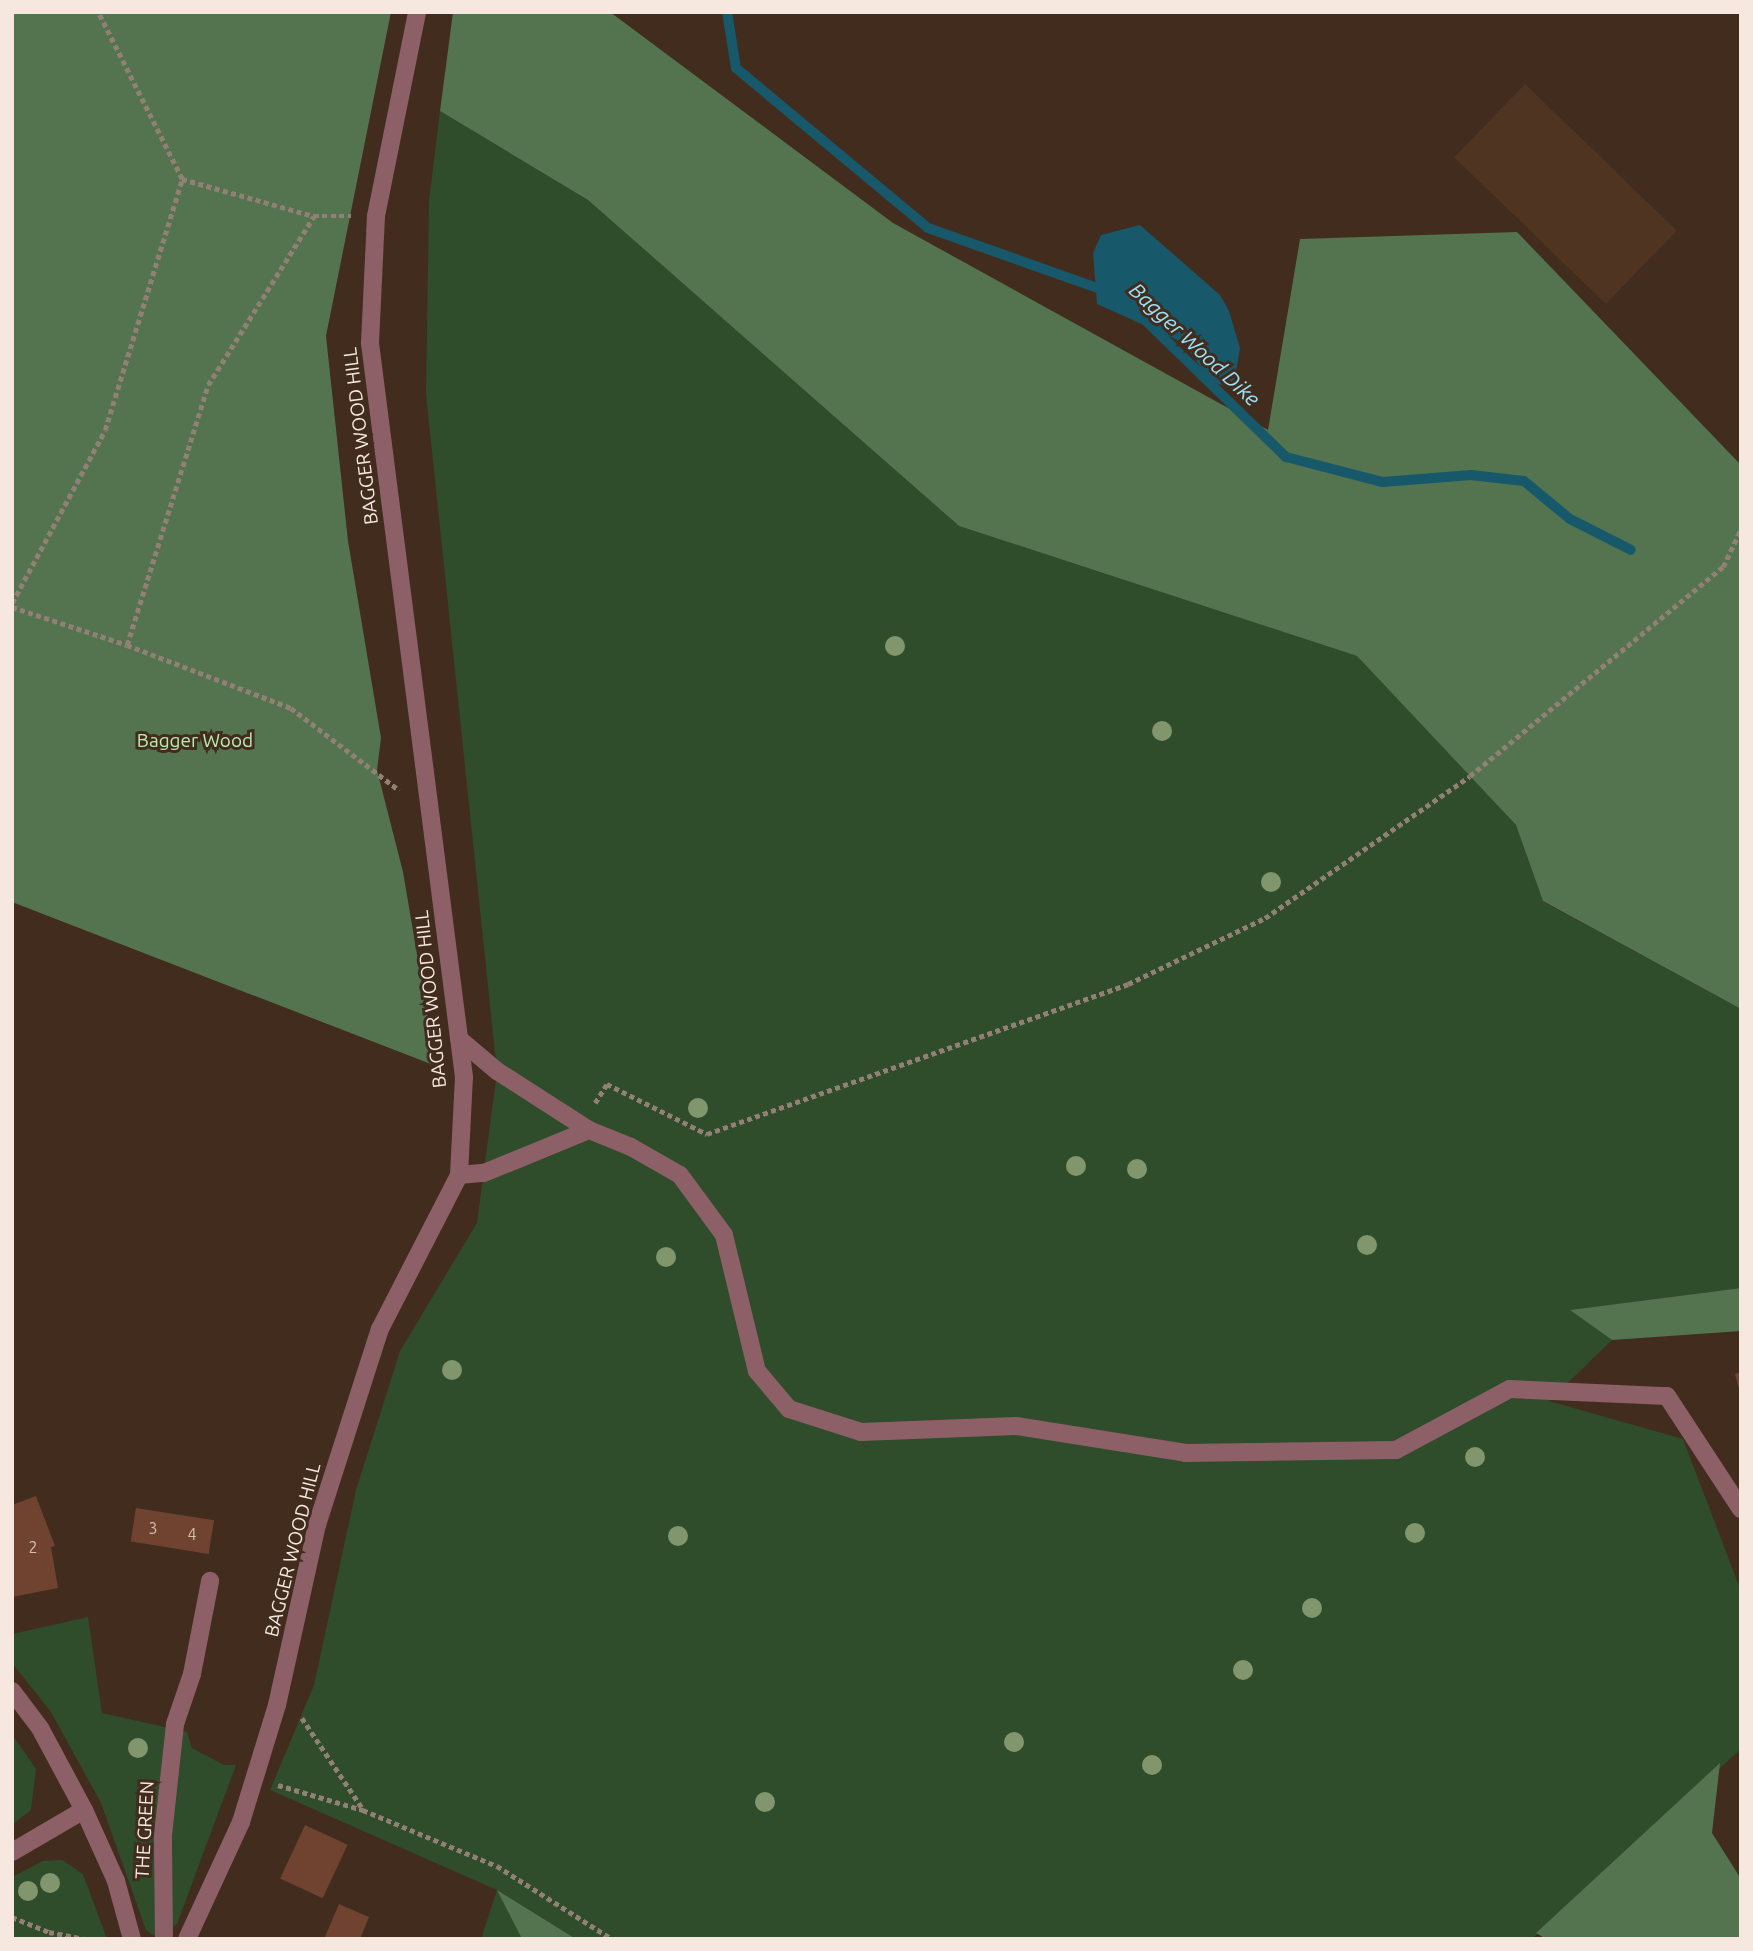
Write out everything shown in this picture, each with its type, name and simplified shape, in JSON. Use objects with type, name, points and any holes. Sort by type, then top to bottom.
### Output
[{"type":"street","name":"BAGGER WOOD HILL","points":[[187,1939],[241,1822],[276,1705],[317,1525],[380,1329],[459,1175],[464,1077],[370,343],[376,216],[416,12]]},
{"type":"street","points":[[459,1039],[497,1072],[582,1126],[631,1147],[680,1175],[724,1235],[757,1371],[789,1409],[861,1432],[1016,1426],[1186,1453],[1396,1450],[1510,1389],[1667,1396],[1741,1509]]},
{"type":"street","points":[[459,1175],[484,1173],[582,1126]]},
{"type":"street","name":"THE GREEN","points":[[164,1939],[163,1835],[175,1724],[192,1674],[209,1581]]},
{"type":"street","points":[[12,1691],[40,1728],[85,1810],[116,1881],[132,1939]]},
{"type":"street","points":[[12,1852],[85,1810]]},
{"type":"path","points":[[98,12],[182,178],[105,430],[12,605],[127,645],[291,708],[377,770],[431,818]]},
{"type":"path","points":[[182,178],[314,216],[376,216]]},
{"type":"path","points":[[127,645],[208,385],[314,216]]},
{"type":"path","points":[[582,1126],[607,1084],[706,1134],[1128,984],[1265,918],[1470,776],[1723,567],[1741,529]]},
{"type":"path","points":[[276,1705],[302,1718],[363,1810]]},
{"type":"path","points":[[256,1774],[273,1784],[363,1810],[497,1866],[612,1939]]},
{"type":"path","points":[[12,1917],[49,1932],[84,1939]]},
{"type":"shaded area","points":[[1525,84],[1677,231],[1606,304],[1454,157]]},
{"type":"green space","name":"Bagger Wood","points":[[12,12],[391,12],[326,336],[348,541],[381,738],[377,770],[403,872],[436,1066],[12,902]]},
{"type":"green space","points":[[453,12],[610,12],[893,223],[1268,430],[1300,239],[1517,232],[1741,465],[1741,1009],[1543,901],[1516,825],[1357,656],[959,526],[588,200],[440,111]]},
{"type":"green space","points":[[440,111],[588,200],[959,526],[1357,656],[1516,825],[1544,902],[1741,1009],[1741,1288],[1571,1310],[1612,1340],[1549,1401],[1683,1439],[1741,1591],[1741,1749],[1532,1939],[576,1939],[499,1891],[522,1939],[481,1939],[497,1890],[270,1790],[314,1685],[356,1490],[400,1351],[477,1223],[497,1072],[426,394],[429,201]]},
{"type":"green space","points":[[1741,1288],[1741,1331],[1612,1340],[1570,1310]]},
{"type":"green space","points":[[88,1617],[102,1713],[187,1732],[192,1748],[224,1765],[236,1765],[177,1924],[157,1938],[146,1930],[101,1803],[51,1712],[12,1663],[12,1634]]},
{"type":"green space","points":[[12,1734],[36,1769],[31,1810],[13,1824]]},
{"type":"green space","points":[[1720,1763],[1712,1833],[1741,1879],[1741,1939],[1546,1939],[1536,1933]]},
{"type":"green space","points":[[62,1860],[83,1874],[107,1939],[12,1939],[12,1877],[43,1861]]},
{"type":"green space","points":[[497,1890],[576,1939],[522,1939]]},
{"type":"water","points":[[1140,225],[1220,295],[1229,311],[1240,348],[1235,378],[1228,387],[1210,381],[1184,343],[1097,304],[1093,253],[1101,235]]},
{"type":"building","points":[[1741,1372],[1741,1393],[1740,1393],[1735,1374]]},
{"type":"building","points":[[36,1496],[55,1546],[51,1547],[58,1588],[12,1597],[12,1505]]},
{"type":"building","points":[[136,1508],[214,1520],[209,1554],[131,1542]]},
{"type":"building","points":[[305,1825],[348,1845],[323,1898],[280,1878]]},
{"type":"building","points":[[339,1904],[369,1917],[360,1939],[324,1939]]},
{"type":"waterway","name":"Bagger Wood Dike","points":[[727,12],[736,68],[928,228],[1109,292]]},
{"type":"waterway","name":"Bagger Wood Dike","points":[[1145,320],[1286,457],[1383,482],[1471,475],[1524,481],[1570,519],[1631,550]]}]
